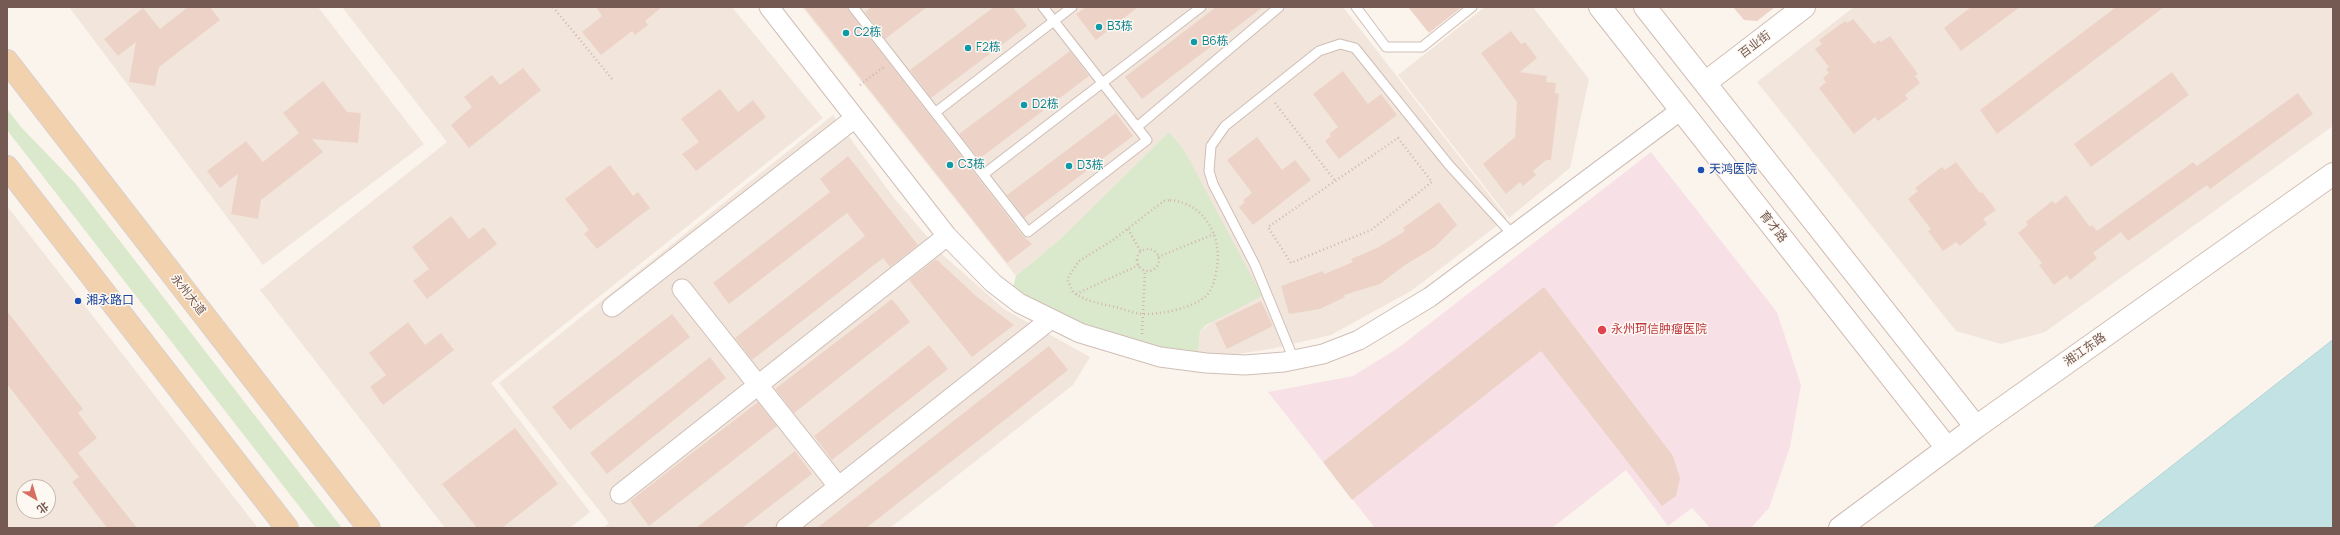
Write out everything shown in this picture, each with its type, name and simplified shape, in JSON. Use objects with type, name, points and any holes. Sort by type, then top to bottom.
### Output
[{"type":"main road","name":"育才路","points":[[1600,7],[1947,448]]},
{"type":"main road","points":[[1645,7],[1976,427]]},
{"type":"main road","name":"百业街","points":[[1705,83],[1804,7]]},
{"type":"main road","name":"永州大道","points":[[7,61],[369,528]]},
{"type":"main road","points":[[7,167],[287,528]]},
{"type":"main road","name":"湘江东路","points":[[1840,528],[1976,427],[2333,174]]},
{"type":"street","points":[[769,7],[947,236],[993,282],[1019,303],[1080,333],[1143,353],[1160,357],[1221,364],[1245,365],[1294,360],[1324,354],[1359,340],[1395,320],[1430,297],[1681,110]]},
{"type":"street","points":[[612,307],[855,118]]},
{"type":"street","points":[[620,494],[947,236]]},
{"type":"street","points":[[682,289],[838,486]]},
{"type":"street","points":[[786,528],[1051,319]]},
{"type":"lane","points":[[853,7],[1028,232],[1147,140],[1043,7]]},
{"type":"lane","points":[[936,112],[1072,7]]},
{"type":"lane","points":[[984,174],[1201,7]]},
{"type":"lane","points":[[1137,127],[1279,7]]},
{"type":"lane","points":[[1356,7],[1386,47],[1422,47],[1472,7]]},
{"type":"lane","points":[[1294,360],[1255,265],[1213,184],[1209,171],[1211,146],[1217,134],[1320,51],[1330,46],[1340,44],[1355,48],[1449,165],[1513,235]]},
{"type":"path","points":[[553,7],[613,80]]},
{"type":"path","points":[[860,85],[894,60]]},
{"type":"path","points":[[1267,93],[1336,182]]},
{"type":"path","points":[[1398,138],[1432,182],[1371,230],[1291,263],[1268,227],[1336,182],[1398,138]]},
{"type":"path","points":[[1179,200],[1198,211],[1207,221],[1214,234],[1218,259],[1212,287],[1206,296],[1198,301],[1176,309],[1143,314],[1093,301],[1076,294],[1070,289],[1067,279],[1079,261],[1128,229],[1164,201],[1179,200]]},
{"type":"path","points":[[1128,229],[1141,252]]},
{"type":"path","points":[[1158,257],[1214,234]]},
{"type":"path","points":[[1152,250],[1158,257],[1158,262],[1154,268],[1145,270],[1139,266],[1138,256],[1141,252],[1152,250]]},
{"type":"path","points":[[1076,294],[1139,266]]},
{"type":"path","points":[[1143,353],[1141,333],[1145,270]]},
{"type":"shaded area","points":[[69,7],[318,7],[424,144],[263,265]]},
{"type":"shaded area","points":[[342,7],[732,7],[823,118],[491,383],[590,512],[570,528],[445,528],[260,290],[447,142]]},
{"type":"shaded area","points":[[802,7],[1343,7],[1507,218],[1411,291],[1331,335],[1271,349],[1238,354],[1198,354],[1200,331],[1212,322],[1169,132],[1058,241],[1016,276]]},
{"type":"shaded area","points":[[1485,7],[1533,7],[1589,79],[1570,168],[1509,218],[1398,75]]},
{"type":"shaded area","points":[[1854,7],[2333,7],[2333,126],[2045,332],[2001,344],[1956,331],[1757,82]]},
{"type":"shaded area","points":[[833,115],[894,198],[943,255],[1004,309],[1090,357],[1073,385],[890,528],[603,528],[609,523],[499,383]]},
{"type":"shaded area","name":"永州珂信肿瘤医院","points":[[1651,152],[1777,312],[1801,385],[1790,447],[1769,508],[1751,528],[1710,528],[1692,508],[1668,526],[1626,470],[1552,528],[1375,528],[1268,392],[1353,376],[1398,348]]},
{"type":"shaded area","points":[[7,206],[258,528],[7,528]]},
{"type":"green space","points":[[7,109],[21,127],[75,183],[342,528],[316,528],[7,130]]},
{"type":"green space","points":[[1169,132],[1184,150],[1262,296],[1206,325],[1200,331],[1198,354],[1148,345],[1101,331],[1057,312],[1013,287],[1016,276],[1058,241]]},
{"type":"water","points":[[2333,340],[2333,528],[2093,528]]},
{"type":"building","points":[[188,7],[210,7],[220,20],[159,67],[155,86],[129,82],[136,42],[118,56],[104,39],[143,8],[160,29]]},
{"type":"building","points":[[596,7],[662,7],[645,21],[648,25],[635,35],[632,31],[601,55],[582,32],[602,16]]},
{"type":"building","name":"C3栋","points":[[804,7],[846,7],[1023,236],[1032,244],[1007,263]]},
{"type":"building","points":[[871,7],[927,7],[885,39],[865,12]]},
{"type":"building","name":"F2栋","points":[[994,7],[1013,7],[1027,26],[931,98],[910,70]]},
{"type":"building","name":"B3栋","points":[[1086,7],[1138,7],[1096,40],[1076,14]]},
{"type":"building","name":"B6栋","points":[[1216,7],[1263,7],[1142,99],[1125,77]]},
{"type":"building","points":[[1408,7],[1462,7],[1429,33]]},
{"type":"building","points":[[1733,7],[1775,7],[1757,21],[1744,20]]},
{"type":"building","points":[[1971,7],[2020,7],[1961,51],[1944,28]]},
{"type":"building","points":[[2116,7],[2164,7],[1997,134],[1980,110]]},
{"type":"building","points":[[1853,19],[1874,44],[1879,40],[1881,42],[1890,36],[1918,74],[1915,76],[1920,83],[1905,95],[1908,99],[1878,121],[1875,117],[1854,134],[1819,88],[1826,82],[1823,78],[1829,73],[1826,69],[1829,67],[1815,49],[1822,44],[1819,40],[1845,21],[1847,23]]},
{"type":"building","points":[[1511,31],[1521,44],[1525,42],[1537,58],[1520,72],[1547,76],[1546,82],[1556,83],[1555,93],[1559,94],[1551,160],[1546,160],[1533,171],[1536,175],[1523,186],[1520,182],[1506,194],[1483,164],[1515,137],[1517,102],[1481,53]]},
{"type":"building","name":"D2栋","points":[[1070,51],[1089,76],[979,159],[959,134]]},
{"type":"building","points":[[523,68],[541,90],[469,148],[451,125],[472,107],[464,97],[492,75],[500,85]]},
{"type":"building","points":[[1343,71],[1368,104],[1381,94],[1397,115],[1339,159],[1325,141],[1331,136],[1329,134],[1338,127],[1313,94]]},
{"type":"building","points":[[2172,72],[2189,95],[2091,167],[2074,144]]},
{"type":"building","points":[[323,81],[347,112],[361,113],[358,143],[312,139],[323,152],[261,200],[258,219],[231,214],[238,174],[220,188],[207,171],[246,141],[263,162],[299,133],[283,113]]},
{"type":"building","points":[[720,89],[738,112],[753,100],[766,117],[696,171],[682,154],[699,142],[681,119]]},
{"type":"building","points":[[2298,93],[2313,114],[2210,189],[2207,185],[2128,241],[2121,232],[2093,253],[2097,258],[2070,280],[2067,275],[2054,285],[2039,265],[2042,263],[2018,233],[2028,225],[2026,222],[2052,201],[2055,204],[2066,195],[2090,227],[2092,225],[2097,231],[2193,162],[2197,166]]},
{"type":"building","name":"D3栋","points":[[1116,113],[1133,136],[1024,218],[1007,195]]},
{"type":"building","points":[[1257,137],[1282,170],[1295,160],[1311,180],[1253,225],[1239,207],[1245,202],[1243,200],[1252,193],[1227,160]]},
{"type":"building","points":[[848,156],[918,245],[890,267],[883,258],[752,360],[735,338],[865,236],[847,213],[729,304],[713,283],[830,192],[820,179]]},
{"type":"building","points":[[1956,162],[1980,193],[1982,192],[1996,210],[1983,219],[1987,224],[1960,246],[1956,242],[1943,251],[1928,231],[1931,229],[1908,199],[1918,191],[1915,188],[1942,167],[1945,170]]},
{"type":"building","points":[[610,165],[633,196],[638,192],[650,208],[597,249],[584,234],[589,230],[565,199]]},
{"type":"building","points":[[1439,202],[1457,225],[1435,247],[1405,265],[1380,284],[1344,295],[1345,297],[1320,309],[1289,314],[1281,286],[1323,271],[1324,274],[1353,262],[1351,259],[1377,248],[1405,231],[1403,228]]},
{"type":"building","points":[[451,216],[469,239],[484,227],[497,244],[427,299],[413,281],[429,269],[412,247]]},
{"type":"building","points":[[936,259],[976,296],[1014,325],[972,357],[909,280]]},
{"type":"building","points":[[1544,287],[1673,456],[1680,478],[1676,496],[1662,506],[1541,351],[1352,500],[1323,462]]},
{"type":"building","points":[[892,299],[910,322],[794,413],[775,389]]},
{"type":"building","points":[[1261,301],[1273,326],[1227,349],[1215,323]]},
{"type":"building","points":[[7,311],[83,409],[78,413],[97,438],[78,453],[137,528],[107,528],[72,482],[79,477],[7,384]]},
{"type":"building","points":[[672,314],[690,337],[570,430],[552,407]]},
{"type":"building","points":[[408,322],[425,345],[441,333],[454,350],[383,405],[370,387],[386,375],[369,353]]},
{"type":"building","points":[[929,345],[948,369],[832,460],[814,436]]},
{"type":"building","points":[[1049,346],[1068,370],[1015,412],[866,528],[817,528]]},
{"type":"building","points":[[710,357],[726,378],[607,474],[590,453]]},
{"type":"building","points":[[758,402],[777,426],[649,526],[630,501]]},
{"type":"building","points":[[515,428],[558,484],[502,528],[477,528],[442,484]]},
{"type":"building","points":[[795,451],[812,474],[742,528],[696,528]]},
{"type":"place","name":"B3栋","points":[[1099,27]]},
{"type":"place","name":"C2栋","points":[[846,33]]},
{"type":"place","name":"B6栋","points":[[1194,42]]},
{"type":"place","name":"F2栋","points":[[968,48]]},
{"type":"place","name":"D2栋","points":[[1024,105]]},
{"type":"place","name":"C3栋","points":[[950,165]]},
{"type":"place","name":"D3栋","points":[[1069,166]]},
{"type":"place","name":"天鸿医院","points":[[1701,170]]},
{"type":"place","name":"湘永路口","points":[[78,301]]},
{"type":"place","name":"永州珂信肿瘤医院","points":[[1602,330]]}]
